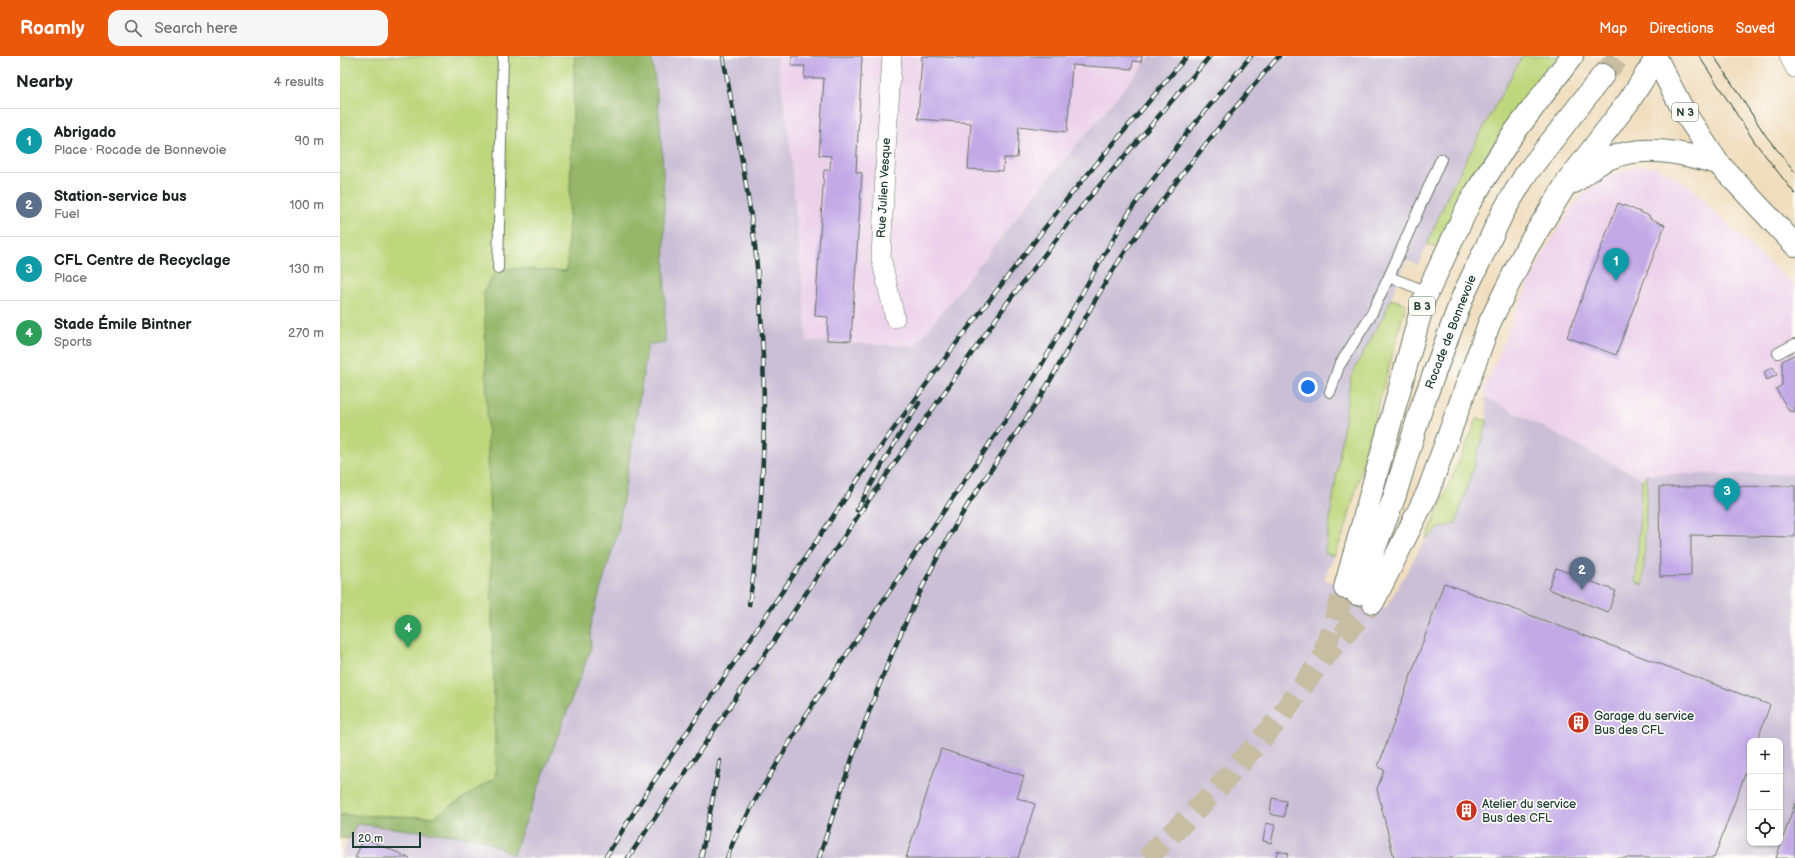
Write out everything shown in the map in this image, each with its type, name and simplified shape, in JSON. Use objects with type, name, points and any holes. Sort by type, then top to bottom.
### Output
[{"type":"main road","name":"B 3","points":[[1358,594],[1424,300],[1470,202],[1511,137],[1572,56]]},
{"type":"main road","name":"N 3","points":[[1657,57],[1683,110],[1718,163],[1795,246]]},
{"type":"main road","points":[[1358,594],[1428,492],[1489,324],[1526,249],[1560,192],[1629,101],[1657,57]]},
{"type":"main road","name":"Rocade de Bonnevoie","points":[[1358,594],[1394,498],[1422,406],[1462,296],[1503,212],[1526,174],[1603,75]]},
{"type":"main road","points":[[1560,192],[1608,158],[1638,150],[1685,153],[1718,163]]},
{"type":"street","name":"Rue Julien Vesque","points":[[892,56],[881,258],[895,318]]},
{"type":"street","points":[[1789,56],[1795,68]]},
{"type":"lane","points":[[498,268],[503,56]]},
{"type":"lane","points":[[1330,392],[1338,366],[1371,315],[1441,159]]},
{"type":"lane","points":[[1389,277],[1428,292]]},
{"type":"lane","points":[[1778,353],[1795,344]]},
{"type":"shaded area","points":[[651,56],[776,56],[788,126],[807,341],[915,346],[1025,207],[1151,56],[1522,56],[1453,184],[1418,265],[1406,260],[1386,311],[1325,553],[1334,556],[1324,579],[1385,609],[1426,539],[1440,528],[1488,420],[1485,397],[1642,479],[1648,474],[1795,474],[1795,858],[340,858],[356,824],[479,838],[512,855],[591,648],[590,625],[658,94]]},
{"type":"shaded area","points":[[776,56],[1151,56],[1025,207],[915,346],[807,341],[788,126]]},
{"type":"shaded area","points":[[1638,166],[1658,167],[1690,186],[1714,212],[1795,287],[1795,474],[1648,474],[1642,479],[1485,397],[1484,390],[1517,309],[1541,258],[1566,216],[1581,196],[1603,179]]},
{"type":"green space","points":[[340,56],[575,56],[567,271],[502,269],[488,438],[496,777],[434,817],[340,815]]},
{"type":"green space","points":[[575,56],[651,56],[663,163],[665,235],[665,343],[648,344],[618,531],[590,625],[591,648],[513,855],[479,838],[357,824],[349,839],[340,838],[340,815],[434,817],[496,777],[484,290],[498,268],[567,271]]},
{"type":"green space","points":[[1522,56],[1558,56],[1517,109],[1469,182],[1438,249],[1427,244],[1453,184]]},
{"type":"green space","points":[[1391,299],[1406,304],[1345,530],[1334,556],[1325,553],[1351,376]]},
{"type":"green space","points":[[1477,419],[1488,420],[1456,523],[1440,528],[1426,539]]},
{"type":"green space","points":[[1648,474],[1643,585],[1636,582],[1642,479]]},
{"type":"building","points":[[792,56],[862,56],[856,172],[862,173],[851,341],[827,340],[828,317],[815,316],[824,170],[830,170],[831,156],[819,155],[824,78],[804,78],[805,66],[791,66]]},
{"type":"building","points":[[922,56],[973,58],[974,56],[1142,56],[1141,62],[1133,61],[1132,69],[1072,65],[1067,132],[1019,126],[1017,158],[1004,158],[1003,171],[968,169],[971,123],[918,119]]},
{"type":"building","points":[[1618,203],[1650,216],[1649,218],[1665,225],[1616,355],[1567,337]]},
{"type":"building","points":[[1795,354],[1795,412],[1789,411],[1776,389],[1782,385],[1782,361]]},
{"type":"building","points":[[1773,367],[1777,375],[1767,380],[1764,372]]},
{"type":"building","points":[[1795,486],[1795,537],[1691,535],[1691,576],[1660,577],[1659,487]]},
{"type":"building","points":[[1556,568],[1616,591],[1608,612],[1548,589]]},
{"type":"building","name":"Garage du service Bus des CFL","points":[[1444,583],[1770,705],[1758,738],[1747,738],[1747,769],[1714,858],[1394,858],[1377,789],[1384,770],[1378,767]]},
{"type":"building","points":[[941,749],[1024,776],[1017,798],[1035,804],[1018,858],[906,858]]},
{"type":"building","points":[[1272,798],[1286,801],[1284,817],[1270,814]]},
{"type":"building","points":[[1795,803],[1795,858],[1776,858],[1780,846],[1783,846],[1783,838]]},
{"type":"building","points":[[1266,823],[1275,825],[1271,843],[1263,841]]},
{"type":"building","points":[[364,838],[410,858],[355,858]]},
{"type":"building","points":[[1277,851],[1288,853],[1287,858],[1276,858]]},
{"type":"tunnel","points":[[1603,75],[1620,56]]},
{"type":"tunnel","points":[[1324,651],[1345,588]]},
{"type":"tunnel","points":[[1147,858],[1217,789],[1278,720],[1321,660],[1373,602]]},
{"type":"tram line","points":[[1699,56],[1754,141],[1795,194]]},
{"type":"tram line","points":[[1714,56],[1766,136],[1795,172]]},
{"type":"railway","points":[[723,56],[751,215],[759,283],[762,329],[764,375],[763,468],[760,514],[749,605]]},
{"type":"railway","points":[[605,858],[650,787],[874,456],[952,349],[1067,199],[1187,56]]},
{"type":"railway","points":[[628,858],[864,507],[1007,303],[1083,205],[1210,56]]},
{"type":"railway","points":[[727,858],[734,840],[757,797],[811,707],[1036,375],[1130,211],[1187,133],[1251,56]]},
{"type":"railway","points":[[819,858],[879,685],[915,602],[958,521],[1041,396],[1097,297],[1134,239],[1204,146],[1279,56]]},
{"type":"railway","points":[[857,510],[919,403]]},
{"type":"railway","points":[[701,858],[720,761]]},
{"type":"place","name":"Abrigado","points":[[1616,281]]},
{"type":"place","name":"CFL Centre de Recyclage","points":[[1727,511]]},
{"type":"place","name":"Station-service bus","points":[[1582,590]]},
{"type":"place","name":"Stade Émile Bintner","points":[[408,648]]},
{"type":"place","name":"Garage du service Bus des CFL","points":[[1579,723]]},
{"type":"place","name":"Atelier du service Bus des CFL","points":[[1467,811]]}]
